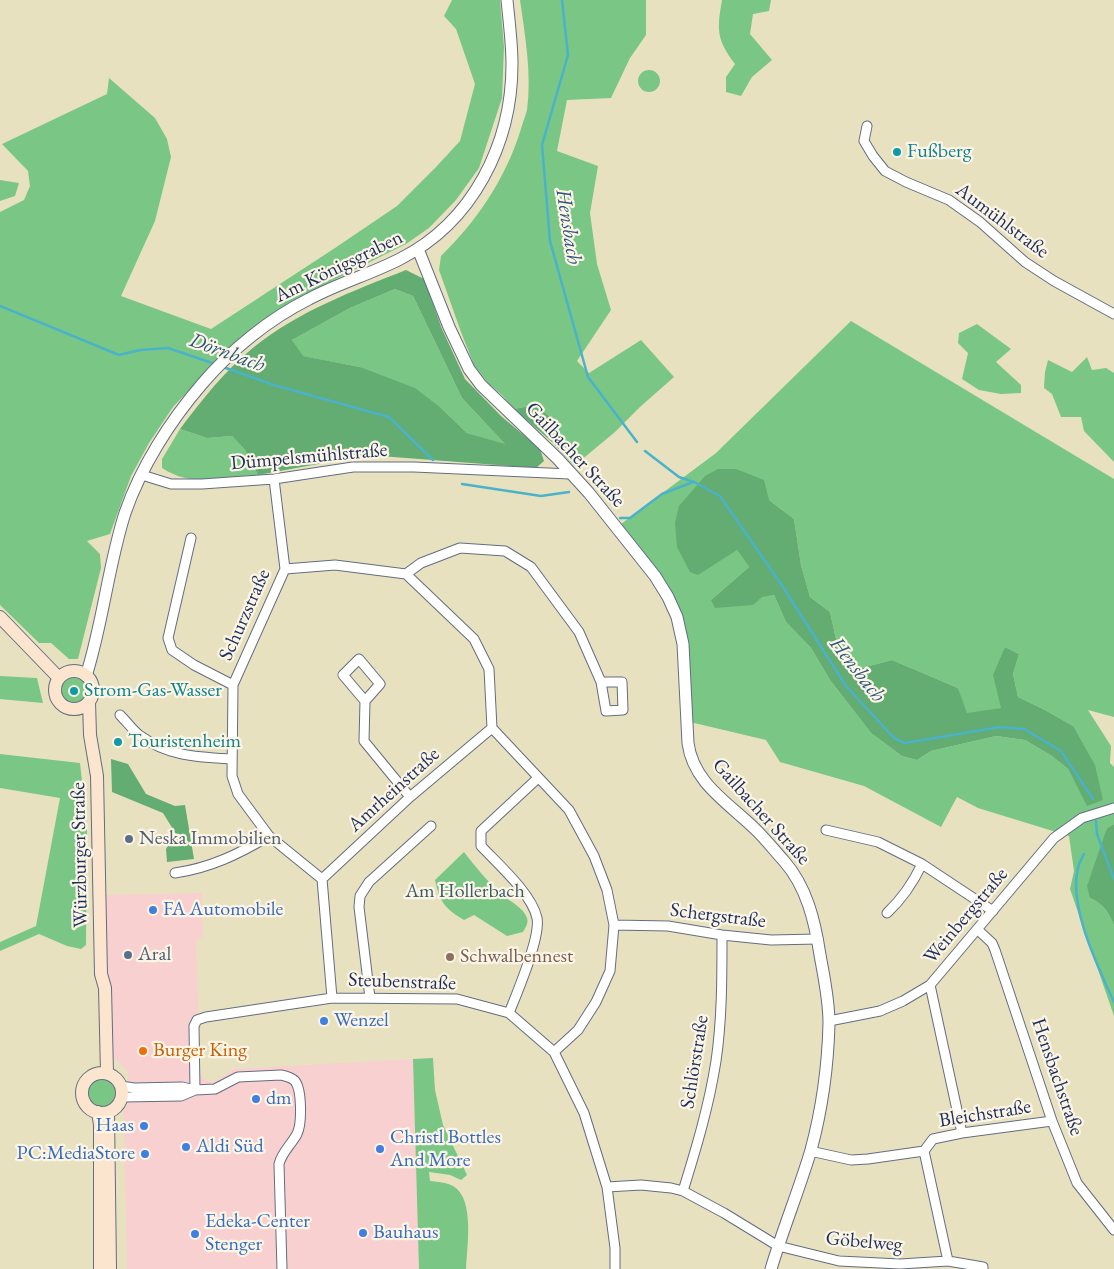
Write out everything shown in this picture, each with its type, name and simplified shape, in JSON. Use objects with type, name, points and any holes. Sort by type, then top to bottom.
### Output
[{"type":"main road","points":[[0,617],[62,676]]},
{"type":"main road","points":[[74,671],[83,674],[93,688],[92,697],[89,702],[78,709],[69,709],[56,698],[56,684],[62,676],[74,671]]},
{"type":"main road","name":"Würzburger Straße","points":[[89,702],[90,735],[97,776],[101,974],[97,987],[102,1074]]},
{"type":"main road","name":"Würzburger Straße","points":[[69,709],[78,717],[90,735]]},
{"type":"main road","points":[[102,1074],[116,1078],[121,1091],[117,1106],[103,1112],[88,1106],[83,1096],[88,1079],[102,1074]]},
{"type":"main road","points":[[100,1269],[100,1125],[103,1112]]},
{"type":"main road","points":[[103,1112],[110,1269]]},
{"type":"street","name":"Am Königsgraben","points":[[83,674],[92,659],[115,552],[126,512],[142,475],[166,434],[202,384],[231,354],[257,332],[309,299],[400,259],[418,249],[449,224],[474,195],[485,178],[507,113],[511,90],[512,63],[507,0]]},
{"type":"street","name":"Aumühlstraße","points":[[867,126],[864,141],[885,171],[949,200],[980,222],[1025,262],[1061,285],[1114,314]]},
{"type":"street","name":"Gailbacher Straße","points":[[418,249],[449,327],[469,369],[481,385],[558,459],[603,510],[655,576],[668,597],[677,617],[683,644],[684,694],[689,754],[696,769],[708,786],[755,828],[786,863],[800,884],[807,900],[818,939],[829,1021],[824,1085],[810,1151],[771,1269]]},
{"type":"street","name":"Dümpelsmühlstraße","points":[[142,475],[171,484],[202,484],[274,479],[353,467],[414,467],[570,474]]},
{"type":"street","name":"Schurzstraße","points":[[274,479],[285,569],[233,685],[232,776],[238,794],[269,836],[322,879]]},
{"type":"street","points":[[191,538],[168,638],[172,650],[194,665],[233,685]]},
{"type":"street","points":[[406,574],[421,563],[460,548],[505,551],[532,567],[579,632],[601,682]]},
{"type":"street","points":[[285,569],[335,565],[406,574],[474,639],[489,669],[492,728],[568,810],[594,856],[607,890],[614,925],[610,971],[596,1002],[578,1030],[554,1052]]},
{"type":"street","points":[[365,700],[343,675],[359,659],[380,684],[365,700],[364,741],[410,797]]},
{"type":"street","points":[[120,715],[138,734],[168,751],[194,756],[231,759]]},
{"type":"street","name":"Amrheinstraße","points":[[322,879],[410,797],[492,728]]},
{"type":"street","points":[[509,1013],[534,947],[538,919],[527,895],[481,846],[481,831],[538,778]]},
{"type":"street","name":"Weinbergstraße","points":[[829,1021],[880,1010],[904,1001],[930,985],[1054,838],[1082,818],[1110,808]]},
{"type":"street","points":[[370,998],[358,907],[360,896],[369,882],[431,826]]},
{"type":"street","points":[[826,830],[878,842],[922,864],[993,911]]},
{"type":"street","points":[[174,873],[198,870],[245,850],[269,836]]},
{"type":"street","points":[[887,913],[901,900],[914,882],[922,864]]},
{"type":"street","points":[[322,879],[332,998]]},
{"type":"street","name":"Schergstraße","points":[[614,925],[668,926],[722,935],[771,940],[818,939]]},
{"type":"street","name":"Hensbachstraße","points":[[978,930],[992,943],[995,950],[1052,1121],[1077,1183],[1114,1230]]},
{"type":"street","name":"Schlörstraße","points":[[683,1192],[702,1129],[716,1062],[722,1013],[722,935]]},
{"type":"street","points":[[930,985],[962,1133]]},
{"type":"street","name":"Steubenstraße","points":[[195,1090],[194,1026],[197,1020],[332,998],[457,999],[509,1013],[554,1052],[584,1113],[607,1187],[615,1248],[615,1269]]},
{"type":"street","points":[[121,1091],[181,1096],[195,1090],[215,1089],[238,1077],[281,1075],[288,1076],[294,1080],[298,1087],[300,1126],[296,1136],[283,1153],[279,1164],[282,1269]]},
{"type":"street","name":"Bleichstraße","points":[[810,1151],[851,1160],[868,1159],[924,1151],[933,1139],[962,1133],[1052,1121]]},
{"type":"street","points":[[924,1151],[948,1262]]},
{"type":"street","name":"Göbelweg","points":[[607,1187],[641,1185],[671,1188],[683,1192],[724,1213],[778,1246],[838,1261],[900,1264],[948,1262],[985,1268]]},
{"type":"shaded area","points":[[202,893],[203,939],[196,939],[200,1074],[206,1081],[214,1082],[234,1069],[413,1059],[419,1269],[127,1269],[124,1111],[130,1101],[128,1072],[112,1055],[105,895]]},
{"type":"green space","points":[[452,0],[500,0],[504,47],[502,98],[479,168],[456,200],[429,228],[406,244],[304,295],[252,328],[228,349],[173,407],[149,443],[131,476],[110,534],[87,541],[100,554],[101,568],[78,659],[69,659],[51,643],[39,643],[0,605],[0,212],[24,200],[30,186],[28,171],[2,144],[107,94],[109,78],[155,118],[167,139],[171,157],[155,221],[121,296],[211,329],[397,206],[460,141],[475,84],[456,29],[444,16]]},
{"type":"green space","points":[[520,0],[646,0],[646,35],[630,58],[611,98],[567,100],[557,151],[598,166],[590,213],[597,264],[611,310],[577,361],[589,373],[641,340],[674,377],[615,432],[574,466],[552,442],[549,416],[535,405],[514,409],[489,384],[474,365],[439,270],[441,256],[478,214],[498,183],[514,149],[527,110],[529,83],[526,41]]},
{"type":"green space","points":[[722,0],[771,0],[769,11],[753,14],[750,34],[772,60],[752,77],[741,96],[726,92],[726,77],[735,64],[721,40],[719,19]]},
{"type":"green space","points":[[649,70],[657,73],[660,81],[657,89],[649,92],[641,89],[638,81],[641,73]]},
{"type":"green space","points":[[0,180],[19,183],[15,196],[0,201]]},
{"type":"green space","points":[[406,270],[424,279],[442,329],[465,379],[501,416],[540,449],[544,461],[536,468],[367,455],[258,475],[245,450],[232,436],[207,438],[180,429],[224,375],[243,356],[271,334],[308,312],[346,294]],"holes":[[[395,289],[413,296],[462,398],[505,444],[467,433],[441,408],[415,388],[360,367],[303,356],[292,340],[350,308]]]},
{"type":"green space","points":[[395,289],[413,296],[462,398],[506,445],[467,433],[441,408],[360,367],[302,356],[292,340],[350,308]]},
{"type":"green space","points":[[851,321],[1114,479],[1114,717],[1088,710],[1111,746],[1110,763],[1114,767],[1114,824],[1107,828],[1090,898],[1105,909],[1114,926],[1114,1016],[1070,889],[1074,871],[1069,836],[978,808],[957,797],[941,827],[864,786],[780,762],[766,740],[690,722],[675,600],[621,524],[716,453]],"holes":[[[769,500],[794,519],[801,565],[810,597],[830,612],[836,639],[858,669],[892,660],[958,688],[966,714],[1002,708],[1005,647],[1019,654],[1013,674],[1018,697],[1073,726],[1087,805],[1068,769],[1052,756],[1025,740],[996,736],[931,751],[917,760],[902,756],[871,733],[830,680],[811,648],[786,622],[774,595],[711,600],[749,567],[737,550]]]},
{"type":"green space","points":[[977,324],[1011,349],[996,362],[1021,385],[1021,393],[1001,394],[979,390],[962,379],[968,353],[958,343],[959,333]]},
{"type":"green space","points":[[1087,357],[1092,370],[1106,368],[1114,373],[1114,462],[1084,431],[1081,417],[1061,417],[1052,394],[1044,388],[1048,360],[1072,372]]},
{"type":"green space","points":[[535,405],[549,416],[552,442],[514,409]]},
{"type":"green space","points":[[180,429],[207,438],[232,436],[245,450],[258,475],[197,480],[173,474],[162,468],[162,459]]},
{"type":"green space","points":[[718,469],[736,469],[764,480],[769,500],[794,519],[801,565],[810,597],[830,612],[836,639],[858,669],[892,660],[958,688],[967,713],[1001,708],[993,675],[1005,647],[1019,654],[1013,674],[1018,697],[1073,726],[1095,765],[1103,800],[1087,806],[1068,769],[1052,756],[1025,740],[996,736],[931,751],[917,760],[902,756],[871,733],[830,680],[811,648],[786,622],[774,595],[762,597],[753,605],[715,608],[711,600],[749,567],[737,550],[698,575],[690,572],[677,547],[675,523],[679,506],[705,476]]},
{"type":"green space","points":[[0,676],[37,678],[43,703],[0,699]]},
{"type":"green space","points":[[74,678],[83,682],[87,691],[83,700],[74,704],[65,700],[61,691],[65,682]]},
{"type":"green space","points":[[0,754],[80,763],[87,829],[86,945],[81,949],[67,946],[39,934],[0,951],[0,942],[36,926],[60,798],[0,788]]},
{"type":"green space","points":[[111,759],[128,764],[146,794],[175,806],[185,805],[194,859],[167,862],[166,849],[176,834],[163,813],[112,792]]},
{"type":"green space","points":[[1114,824],[1114,926],[1105,909],[1090,898],[1087,886],[1107,828]]},
{"type":"green space","name":"Am Hollerbach","points":[[464,852],[496,889],[525,914],[528,922],[523,932],[507,936],[474,915],[464,920],[444,904],[435,880]]},
{"type":"green space","points":[[433,1058],[435,1090],[443,1125],[467,1175],[461,1180],[450,1175],[429,1172],[430,1181],[453,1186],[460,1192],[464,1201],[468,1224],[466,1269],[419,1269],[413,1059]]},
{"type":"green space","points":[[102,1079],[112,1083],[116,1093],[112,1103],[102,1107],[92,1103],[88,1093],[92,1083]]},
{"type":"waterway","name":"Hensbach","points":[[562,0],[568,55],[542,145],[550,241],[588,377],[637,442]]},
{"type":"waterway","name":"Dörnbach","points":[[0,306],[119,355],[140,350],[168,348],[215,364]]},
{"type":"waterway","name":"Dörnbach","points":[[223,367],[277,386],[389,417],[433,460]]},
{"type":"waterway","name":"Hensbach","points":[[645,451],[679,477],[694,482],[720,496],[783,587],[846,686],[894,738],[905,743],[1000,727],[1024,729],[1061,751],[1093,799]]},
{"type":"waterway","name":"Dörnbach","points":[[620,518],[630,518],[662,494],[693,482]]},
{"type":"waterway","name":"Dörnbach","points":[[462,484],[541,496],[569,492]]},
{"type":"waterway","name":"Hensbach","points":[[1096,821],[1097,834],[1114,879]]},
{"type":"waterway","points":[[1084,854],[1078,868],[1076,883],[1077,900],[1086,936],[1114,1002]]},
{"type":"place","name":"Fußberg","points":[[897,152]]},
{"type":"place","name":"Strom-Gas-Wasser","points":[[74,691]]},
{"type":"place","name":"Touristenheim","points":[[118,742]]},
{"type":"place","name":"Neska Immobilien","points":[[129,839]]},
{"type":"place","name":"FA Automobile","points":[[153,910]]},
{"type":"place","name":"Aral","points":[[128,955]]},
{"type":"place","name":"Schwalbennest","points":[[450,957]]},
{"type":"place","name":"Wenzel","points":[[324,1021]]},
{"type":"place","name":"Burger King","points":[[143,1051]]},
{"type":"place","name":"dm","points":[[256,1099]]},
{"type":"place","name":"Haas","points":[[144,1126]]},
{"type":"place","name":"Aldi Süd","points":[[186,1147]]},
{"type":"place","name":"Christl Bottles And More","points":[[380,1149]]},
{"type":"place","name":"PC:MediaStore","points":[[145,1154]]},
{"type":"place","name":"Bauhaus","points":[[363,1233]]},
{"type":"place","name":"Edeka-Center Stenger","points":[[195,1234]]}]
